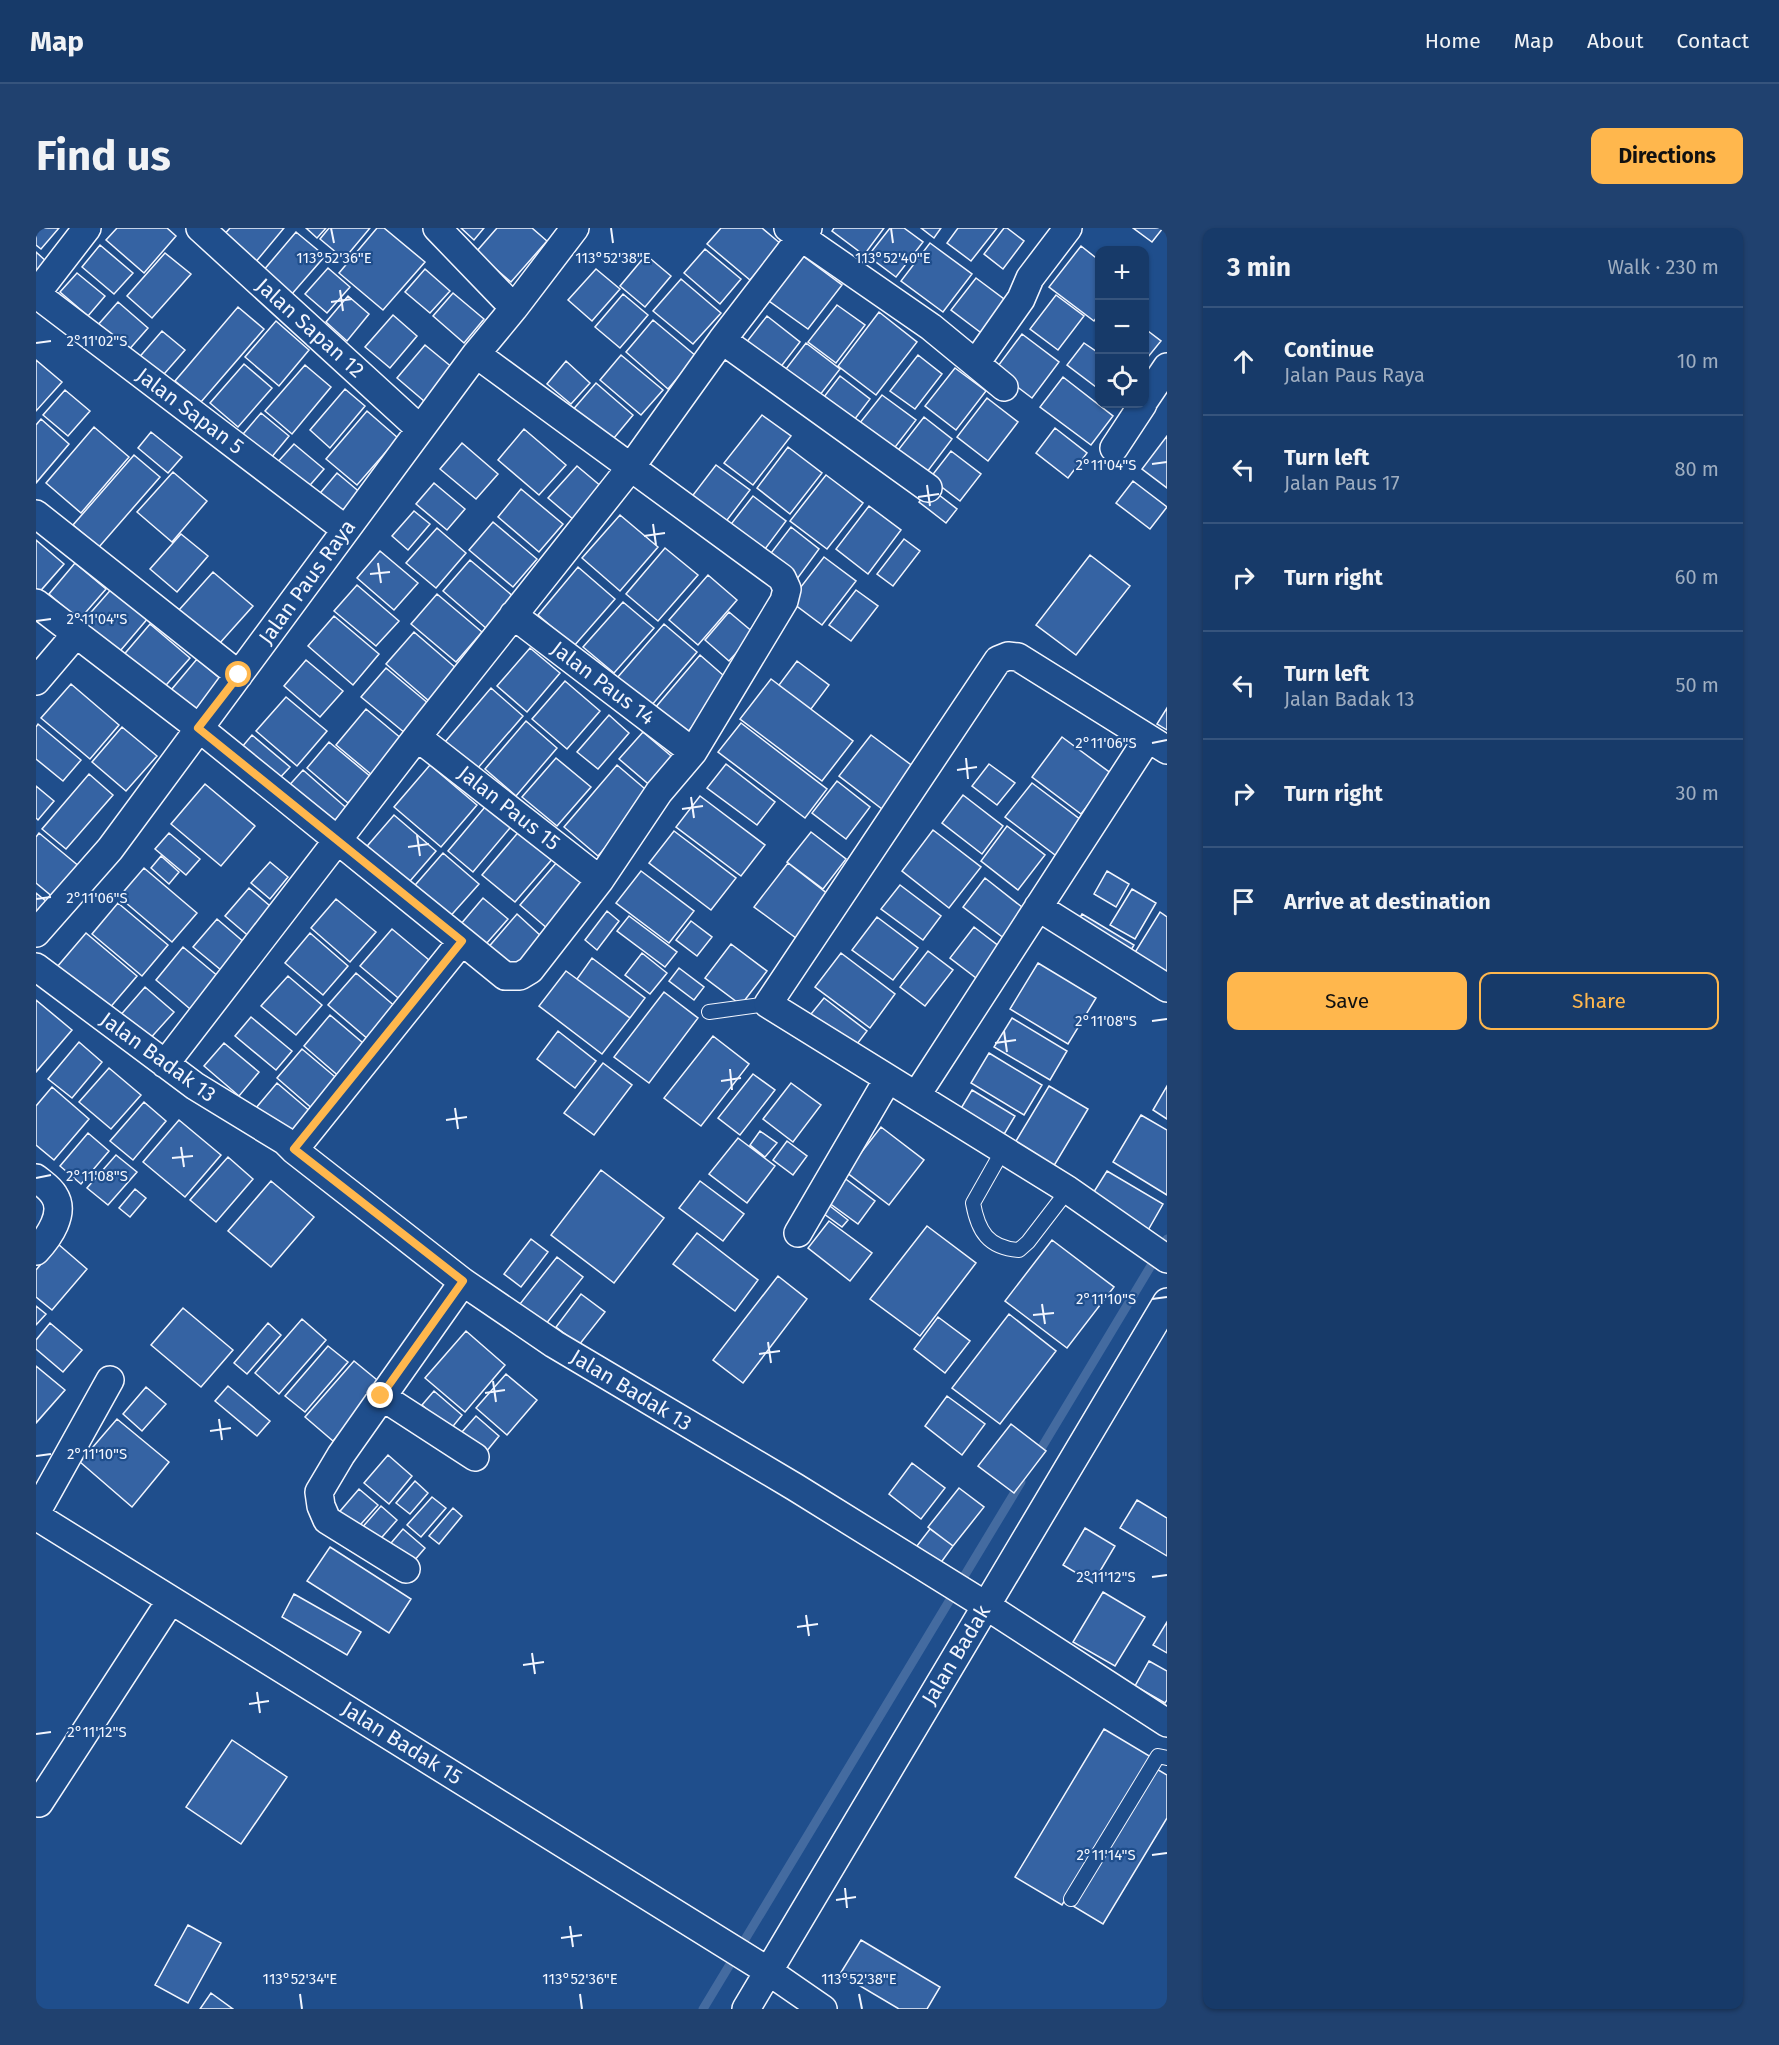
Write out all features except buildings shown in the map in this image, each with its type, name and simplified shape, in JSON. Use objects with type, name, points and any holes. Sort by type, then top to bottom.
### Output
[{"type":"street","points":[[36,294],[87,228]]},
{"type":"street","name":"Jalan Sapan 12","points":[[200,228],[420,429]]},
{"type":"street","points":[[437,228],[514,308]]},
{"type":"street","name":"Jalan Paus Raya","points":[[36,933],[110,849],[476,354],[575,228]]},
{"type":"street","points":[[976,363],[1021,299],[1030,278],[1065,229]]},
{"type":"street","points":[[165,1065],[417,737],[631,467],[799,231],[931,327],[1004,387]]},
{"type":"street","name":"Jalan Sapan 5","points":[[36,294],[345,529]]},
{"type":"street","points":[[722,340],[928,488]]},
{"type":"street","points":[[36,603],[339,840],[505,976],[520,976],[530,970],[600,880],[659,792],[693,752],[784,601],[787,589],[782,578],[476,354]]},
{"type":"street","points":[[1149,394],[1167,367]]},
{"type":"street","points":[[1114,447],[1140,408]]},
{"type":"street","points":[[36,514],[239,675]]},
{"type":"street","name":"Jalan Paus 14","points":[[513,615],[693,752]]},
{"type":"street","points":[[36,681],[76,633]]},
{"type":"street","points":[[916,1096],[1038,907],[1158,744],[1018,657],[1008,656],[998,660],[768,1004],[888,1078],[916,1096],[1068,1190],[1167,1259]]},
{"type":"street","name":"Jalan Paus 15","points":[[417,737],[600,880]]},
{"type":"street","points":[[1038,907],[1167,988]]},
{"type":"street","points":[[289,1145],[462,941]]},
{"type":"street","name":"Jalan Badak 13","points":[[36,967],[165,1065],[289,1145],[463,1281],[554,1344],[795,1487],[985,1605],[1167,1723]]},
{"type":"street","points":[[798,1233],[888,1078]]},
{"type":"street","points":[[36,1178],[54,1193],[60,1208],[57,1219],[36,1251]]},
{"type":"street","points":[[406,1569],[327,1520],[321,1506],[320,1492],[341,1455],[463,1281]]},
{"type":"street","name":"Jalan Badak","points":[[746,2009],[1167,1302]]},
{"type":"street","points":[[36,1515],[110,1380]]},
{"type":"street","points":[[381,1396],[475,1457]]},
{"type":"street","name":"Jalan Badak 15","points":[[36,1515],[768,1971],[824,2009]]},
{"type":"street","points":[[39,1803],[171,1600]]},
{"type":"lane","points":[[709,1012],[768,1004]]},
{"type":"lane","points":[[1003,1150],[973,1203],[976,1219],[984,1236],[1005,1249],[1019,1250],[1028,1242],[1068,1190]]},
{"type":"lane","points":[[1071,1899],[1158,1756],[1167,1758]]},
{"type":"waterway","points":[[1036,1457],[1167,1239]]},
{"type":"waterway","points":[[703,2009],[1021,1482]]},
{"type":"route","points":[[239,675],[198,728],[462,941],[294,1149],[463,1281],[381,1396]]}]
